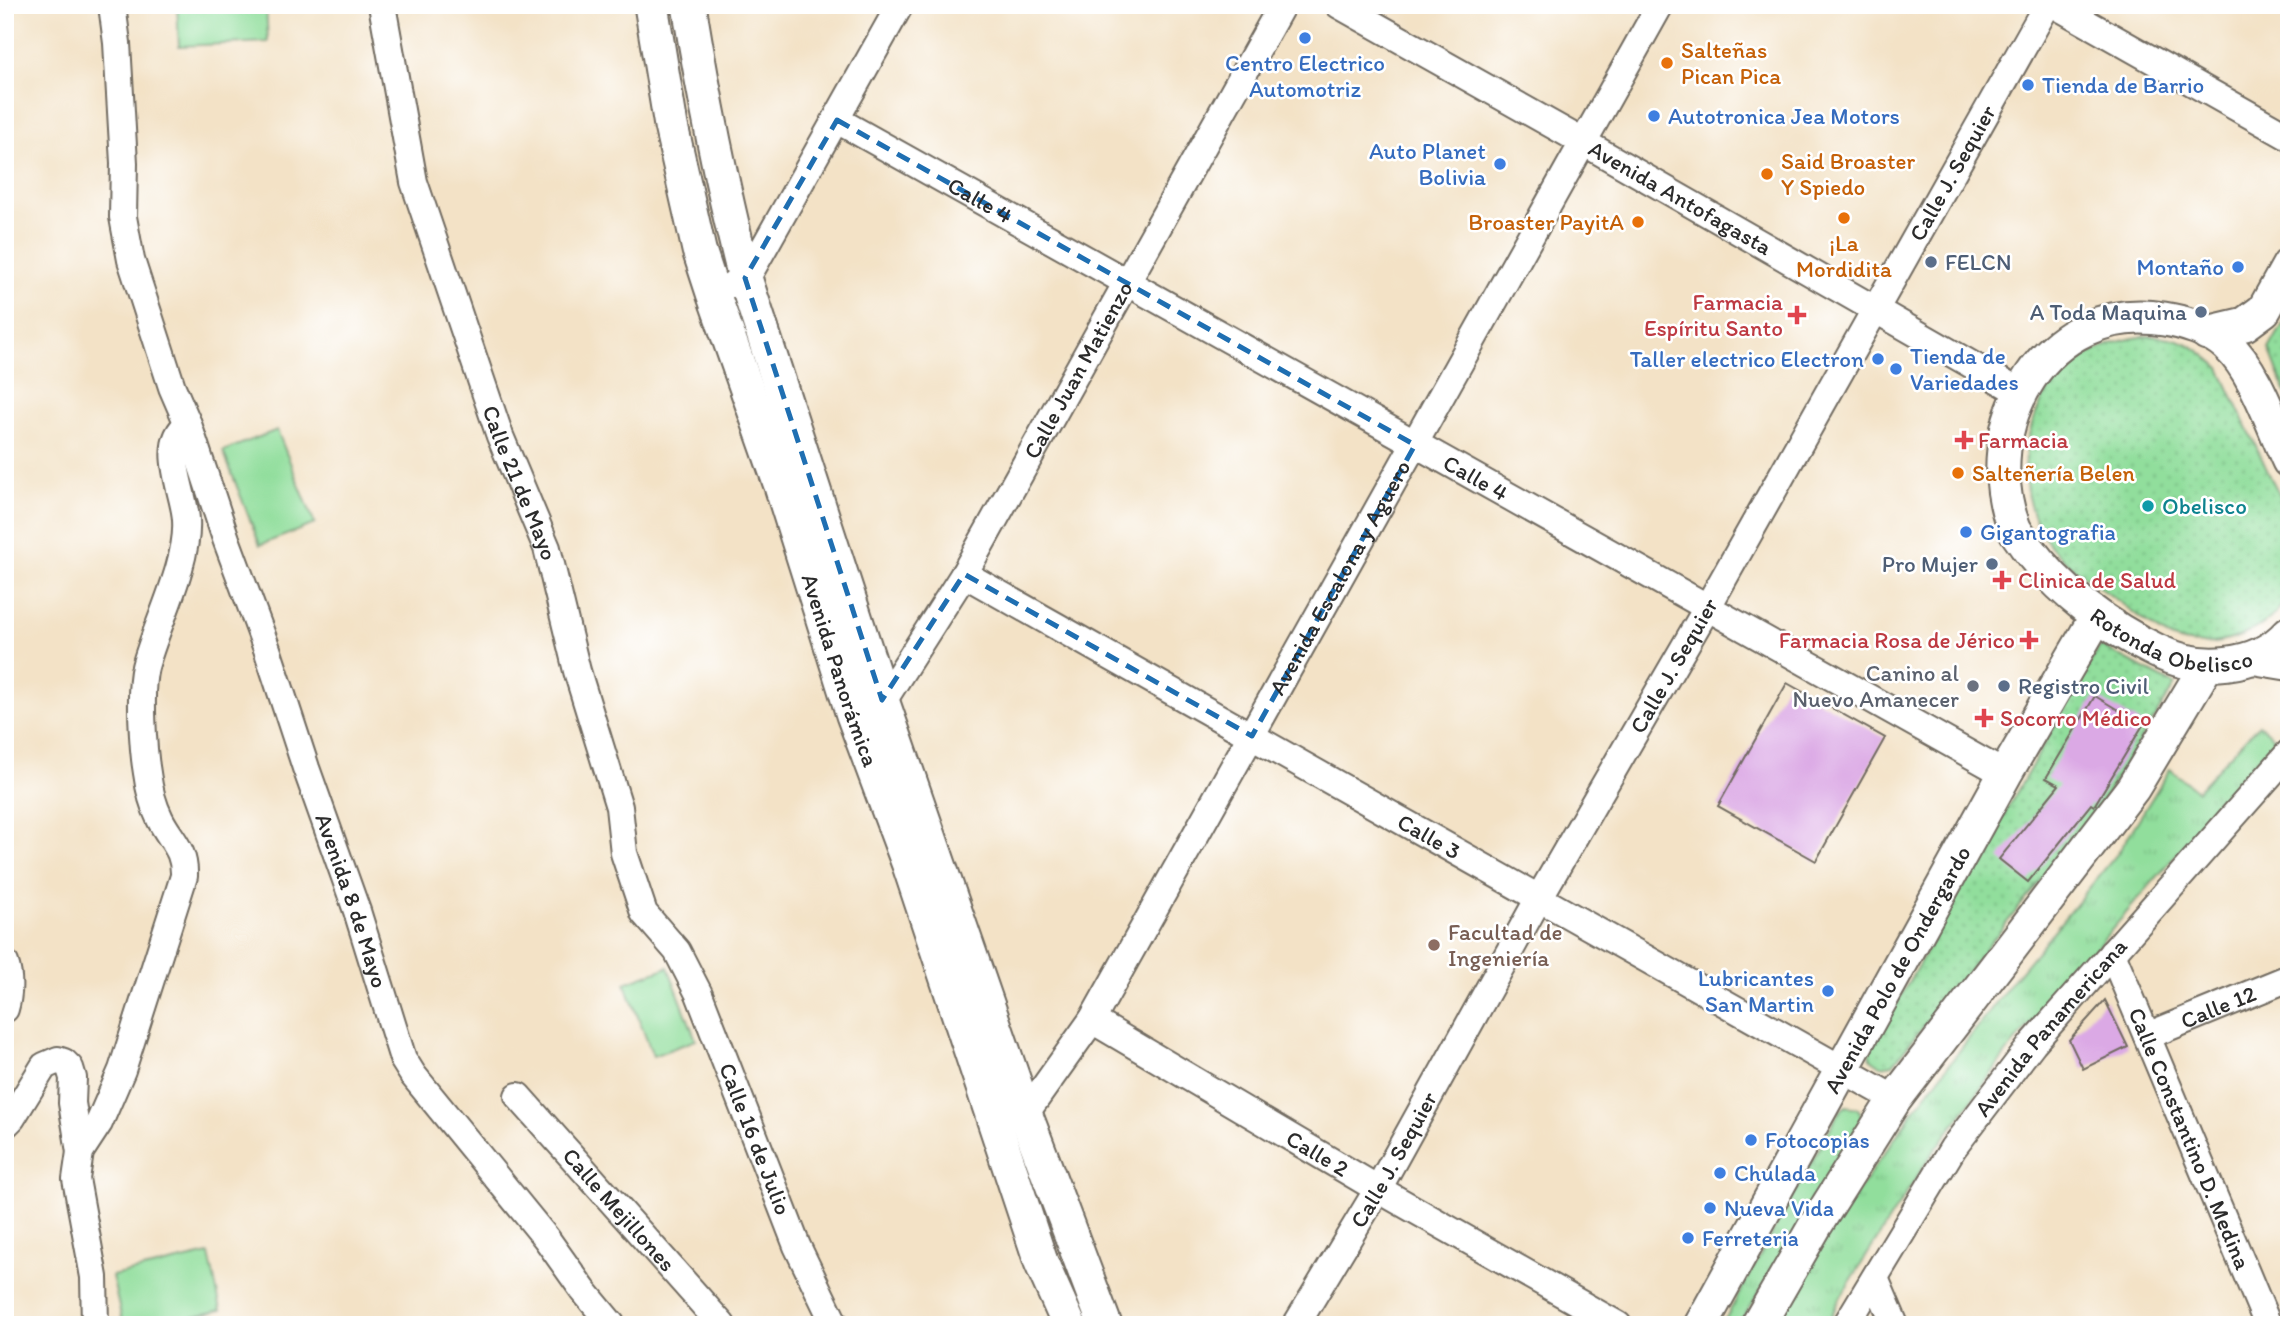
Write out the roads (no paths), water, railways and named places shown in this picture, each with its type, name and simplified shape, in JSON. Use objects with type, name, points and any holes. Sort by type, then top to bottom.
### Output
[{"type":"main road","name":"Avenida Panorámica","points":[[651,5],[674,139],[699,250],[781,486],[853,715],[1009,1117],[1105,1325]]},
{"type":"main road","name":"Avenida Panorámica","points":[[689,5],[711,131],[745,278],[882,700],[1009,1117],[1041,1262],[1069,1325]]},
{"type":"main road","points":[[660,59],[697,52]]},
{"type":"main road","points":[[2207,333],[2245,324],[2264,310],[2289,265]]},
{"type":"main road","name":"Rotonda Obelisco","points":[[2289,461],[2245,366],[2225,343],[2180,321],[2142,315],[2097,323],[2063,341],[2034,369],[2008,422],[2003,489],[2015,530],[2040,565],[2097,615],[2131,639],[2167,656],[2207,664],[2247,660],[2277,646],[2289,633]]},
{"type":"main road","name":"Avenida Polo de Ondergardo","points":[[1701,1325],[2005,774],[2097,615]]},
{"type":"main road","points":[[1758,1325],[1815,1226],[1895,1099],[2133,789],[2207,664]]},
{"type":"street","name":"Avenida 8 de Mayo","points":[[111,5],[117,43],[123,150],[123,217],[131,260],[172,387],[188,424],[357,911],[403,1059],[612,1325]]},
{"type":"street","name":"Calle 21 de Mayo","points":[[382,5],[414,182],[500,436],[547,548],[577,671],[619,807],[624,853],[644,913],[677,951]]},
{"type":"street","points":[[713,293],[745,278],[900,5]]},
{"type":"street","name":"Calle Juan Matienzo","points":[[853,715],[882,700],[964,574],[1282,5]]},
{"type":"street","name":"Avenida Antofagasta","points":[[1339,5],[2021,393]]},
{"type":"street","name":"Avenida Escalona y Aguero","points":[[1009,1117],[1092,1020],[1660,5]]},
{"type":"street","name":"Calle J. Sequier","points":[[1296,1325],[1378,1189],[1539,898],[1707,608],[2047,5]]},
{"type":"street","points":[[2055,5],[2289,137]]},
{"type":"street","name":"Calle 4","points":[[837,120],[2005,774]]},
{"type":"street","points":[[80,1152],[99,1123],[122,1070],[184,876],[185,864],[180,849],[160,820],[150,796],[143,715],[144,670],[184,549],[186,520],[175,471],[178,436],[188,424]]},
{"type":"street","name":"Calle 3","points":[[964,574],[1895,1099]]},
{"type":"street","points":[[2247,660],[2289,667]]},
{"type":"street","name":"Avenida Panamericana","points":[[1846,1325],[1953,1148],[2033,1043],[2289,753]]},
{"type":"street","name":"Calle 16 de Julio","points":[[677,951],[699,994],[797,1246],[835,1325]]},
{"type":"street","name":"Calle Constantino D. Medina","points":[[2112,953],[2268,1325]]},
{"type":"street","points":[[5,963],[8,971],[8,1000],[5,1009]]},
{"type":"street","name":"Calle 12","points":[[2147,1036],[2289,978]]},
{"type":"street","name":"Calle 2","points":[[1092,1020],[1378,1189],[1618,1325]]},
{"type":"street","points":[[5,1125],[44,1066],[58,1060],[70,1068],[73,1078],[72,1103],[80,1152],[76,1179],[94,1277],[94,1325]]},
{"type":"street","name":"Calle Mejillones","points":[[518,1096],[722,1325]]},
{"type":"street","points":[[1875,1278],[1895,1325]]},
{"type":"place","name":"Centro Electrico Automotriz","points":[[1305,38]]},
{"type":"place","name":"Salteñas Pican Pica","points":[[1667,63]]},
{"type":"place","name":"Tienda de Barrio","points":[[2028,85]]},
{"type":"place","name":"Autotronica Jea Motors","points":[[1654,116]]},
{"type":"place","name":"Auto Planet Bolivia","points":[[1500,164]]},
{"type":"place","name":"Said Broaster Y Spiedo","points":[[1767,174]]},
{"type":"place","name":"¡La Mordidita","points":[[1844,218]]},
{"type":"place","name":"Broaster PayitA","points":[[1638,222]]},
{"type":"place","name":"FELCN","points":[[1931,262]]},
{"type":"place","name":"Montaño","points":[[2238,267]]},
{"type":"place","name":"A Toda Maquina","points":[[2201,312]]},
{"type":"place","name":"Farmacia Espíritu Santo","points":[[1797,315]]},
{"type":"place","name":"Taller electrico Electron","points":[[1878,359]]},
{"type":"place","name":"Tienda de Variedades","points":[[1896,369]]},
{"type":"place","name":"Farmacia","points":[[1964,440]]},
{"type":"place","name":"Salteñería Belen","points":[[1958,473]]},
{"type":"place","name":"Obelisco","points":[[2148,506]]},
{"type":"place","name":"Gigantografia","points":[[1966,532]]},
{"type":"place","name":"Pro Mujer","points":[[1992,564]]},
{"type":"place","name":"Clinica de Salud","points":[[2002,580]]},
{"type":"place","name":"Farmacia Rosa de Jérico","points":[[2029,640]]},
{"type":"place","name":"Canino al Nuevo Amanecer","points":[[1973,686]]},
{"type":"place","name":"Registro Civil","points":[[2004,686]]},
{"type":"place","name":"Socorro Médico","points":[[1984,718]]},
{"type":"place","name":"Facultad de Ingeniería","points":[[1434,945]]},
{"type":"place","name":"Lubricantes San Martin","points":[[1828,991]]},
{"type":"place","name":"Fotocopias","points":[[1751,1140]]},
{"type":"place","name":"Chulada","points":[[1720,1173]]},
{"type":"place","name":"Nueva Vida","points":[[1710,1208]]},
{"type":"place","name":"Ferreteria","points":[[1688,1238]]}]
